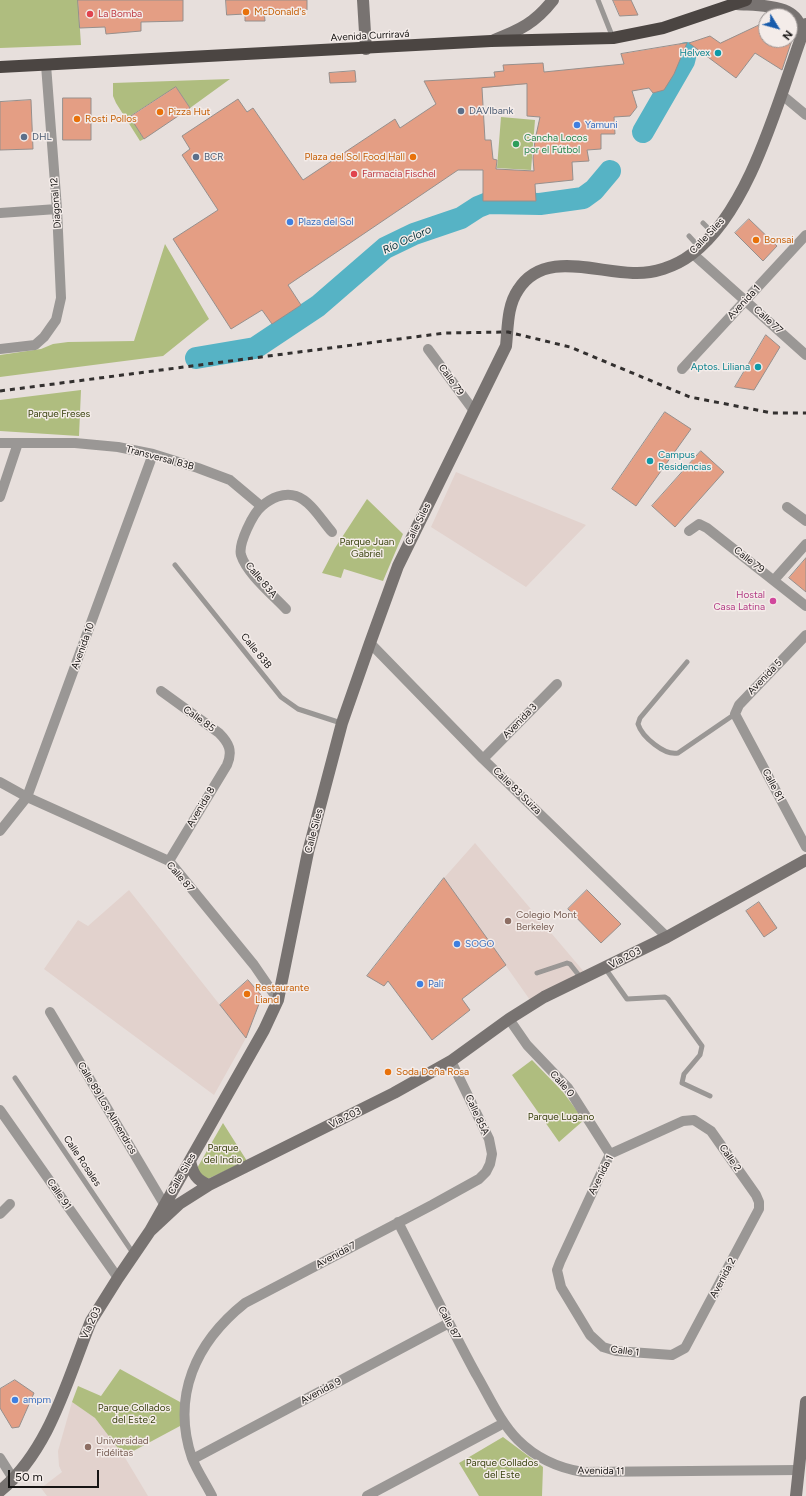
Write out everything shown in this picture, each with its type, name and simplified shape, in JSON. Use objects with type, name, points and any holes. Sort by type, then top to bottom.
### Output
[{"type":"highway","name":"Avenida Curriravá","points":[[0,68],[491,41],[612,38],[663,28],[742,2]]},
{"type":"street","points":[[363,0],[366,49]]},
{"type":"street","points":[[491,41],[523,28],[540,16],[553,0]]},
{"type":"street","points":[[742,2],[788,12],[796,18],[801,26],[801,38]]},
{"type":"street","name":"Calle Siles","points":[[150,1231],[264,1030],[278,1000],[308,852],[342,724],[398,566],[506,346],[508,319],[518,290],[531,276],[547,267],[563,265],[635,273],[666,269],[696,251],[713,233],[744,190],[782,95],[806,24]]},
{"type":"street","name":"Diagonal 12","points":[[0,349],[35,345],[44,337],[56,320],[61,298],[57,209],[46,66]]},
{"type":"street","points":[[782,95],[806,115]]},
{"type":"street","points":[[0,213],[57,209]]},
{"type":"street","name":"Avenida 1","points":[[682,369],[806,235]]},
{"type":"street","name":"Calle 77","points":[[696,251],[746,301],[806,355]]},
{"type":"street","name":"Calle 79","points":[[428,349],[474,412]]},
{"type":"street","name":"Transversal 83B","points":[[0,443],[76,443],[118,447],[153,454],[230,480],[261,506]]},
{"type":"street","points":[[0,497],[18,443]]},
{"type":"street","name":"Avenida 10","points":[[0,831],[27,797],[153,454]]},
{"type":"street","points":[[261,506],[282,495],[295,496],[310,506],[332,532]]},
{"type":"street","name":"Calle 83A","points":[[261,506],[241,544],[241,555],[253,574],[286,609]]},
{"type":"street","points":[[787,506],[806,521]]},
{"type":"street","name":"Calle 79","points":[[689,531],[699,524],[707,528],[806,606]]},
{"type":"street","points":[[774,580],[806,544]]},
{"type":"street","name":"Avenida 5","points":[[735,714],[739,705],[806,634]]},
{"type":"street","name":"Calle 83 Suiza","points":[[370,643],[484,759],[667,937]]},
{"type":"street","name":"Avenida 3","points":[[484,759],[557,684]]},
{"type":"street","name":"Calle 85","points":[[161,691],[219,733],[226,741],[231,752]]},
{"type":"street","name":"Calle 81","points":[[735,714],[806,847]]},
{"type":"street","name":"Avenida 8","points":[[169,861],[227,765],[231,752]]},
{"type":"street","name":"Calle 87","points":[[0,782],[27,797],[169,861],[254,965],[278,1000]]},
{"type":"street","name":"Vía 203","points":[[0,1491],[14,1480],[34,1454],[47,1432],[91,1321],[150,1231],[179,1204],[208,1185],[394,1094],[451,1061],[509,1019],[544,997],[667,937],[806,860]]},
{"type":"street","name":"Calle 89 Los Almendros","points":[[50,1012],[164,1204]]},
{"type":"street","name":"Calle 0","points":[[509,1019],[527,1045],[568,1088],[610,1154]]},
{"type":"street","name":"Calle 85A","points":[[451,1061],[489,1139],[492,1154],[490,1164],[486,1172]]},
{"type":"street","name":"Calle 91","points":[[0,1110],[118,1278]]},
{"type":"street","name":"Avenida 1","points":[[558,1280],[557,1270],[560,1262],[610,1154],[683,1121],[694,1120]]},
{"type":"street","name":"Calle 2","points":[[694,1120],[711,1131],[756,1195],[759,1202]]},
{"type":"street","points":[[190,1161],[195,1176],[200,1182],[208,1185]]},
{"type":"street","name":"Avenida 7","points":[[193,1459],[187,1438],[186,1409],[188,1384],[200,1354],[215,1331],[230,1316],[245,1303],[479,1179],[486,1172]]},
{"type":"street","name":"Avenida 2","points":[[680,1351],[689,1343],[759,1209],[759,1202]]},
{"type":"street","points":[[0,1214],[10,1204]]},
{"type":"street","name":"Calle 87","points":[[398,1222],[449,1324],[504,1423]]},
{"type":"street","name":"Calle 1","points":[[558,1280],[590,1336],[603,1347],[616,1351],[672,1355],[680,1351]]},
{"type":"street","name":"Avenida 9","points":[[193,1459],[449,1324]]},
{"type":"street","points":[[796,1496],[806,1402]]},
{"type":"street","points":[[368,1496],[504,1423]]},
{"type":"street","name":"Avenida 11","points":[[504,1423],[518,1440],[548,1462],[566,1469],[583,1472],[798,1470]]},
{"type":"street","points":[[0,1458],[14,1480]]},
{"type":"street","points":[[193,1459],[212,1496]]},
{"type":"lane","points":[[598,0],[612,38]]},
{"type":"lane","points":[[703,223],[713,233]]},
{"type":"lane","points":[[689,236],[696,251]]},
{"type":"lane","name":"Calle 83B","points":[[175,564],[281,697],[298,709],[342,724]]},
{"type":"lane","points":[[687,662],[640,718],[638,724],[640,730],[665,752],[671,755],[678,753],[735,714]]},
{"type":"lane","points":[[537,973],[567,963],[570,964],[582,979]]},
{"type":"lane","points":[[605,968],[627,999],[665,997],[668,999],[702,1046],[700,1055],[684,1074],[682,1083],[710,1096]]},
{"type":"lane","name":"Calle Rosales","points":[[15,1078],[134,1254]]},
{"type":"shaded area","points":[[456,472],[586,525],[526,587],[431,527]]},
{"type":"shaded area","name":"Colegio Mont Berkeley","points":[[475,843],[585,973],[530,1000],[444,878]]},
{"type":"shaded area","points":[[129,890],[246,1038],[214,1095],[44,969],[78,920],[88,926]]},
{"type":"shaded area","name":"Universidad Fidélitas","points":[[72,1402],[95,1418],[124,1456],[148,1496],[47,1496],[41,1488],[62,1472],[59,1466],[58,1451]]},
{"type":"green space","points":[[0,0],[78,0],[81,45],[0,48]]},
{"type":"green space","points":[[230,79],[190,108],[176,87],[130,116],[144,139],[140,141],[113,96],[113,83]]},
{"type":"green space","name":"Cancha Locos por el Fútbol","points":[[501,117],[535,120],[531,170],[497,168]]},
{"type":"green space","points":[[165,244],[209,319],[163,356],[0,377],[0,355],[41,349],[53,344],[68,342],[134,341]]},
{"type":"green space","name":"Parque Freses","points":[[81,390],[79,436],[0,431],[0,400]]},
{"type":"green space","name":"Parque Juan Gabriel","points":[[367,499],[403,534],[383,581],[344,569],[341,578],[322,573],[335,548]]},
{"type":"green space","name":"Parque Lugano","points":[[532,1060],[563,1092],[584,1120],[559,1142],[512,1075]]},
{"type":"green space","name":"Parque del Indio","points":[[223,1123],[247,1161],[203,1181],[196,1170]]},
{"type":"green space","name":"Parque Collados del Este 2","points":[[120,1369],[180,1402],[180,1426],[124,1456],[95,1418],[72,1402],[78,1386],[101,1396]]},
{"type":"green space","name":"Parque Collados del Este","points":[[503,1437],[543,1467],[542,1496],[479,1496],[459,1463]]},
{"type":"building","points":[[78,0],[183,0],[183,21],[141,22],[141,31],[106,34],[105,27],[80,28]]},
{"type":"building","name":"McDonald's","points":[[226,0],[307,0],[307,10],[264,10],[265,21],[245,21],[245,14],[227,15]]},
{"type":"building","points":[[613,0],[631,0],[638,15],[620,16]]},
{"type":"building","points":[[758,26],[758,48],[789,48],[782,70],[755,53],[736,78],[689,43],[710,36],[720,43]]},
{"type":"building","name":"Plaza del Sol","points":[[687,43],[674,74],[664,90],[653,93],[649,88],[632,91],[637,107],[630,116],[614,117],[615,134],[601,134],[601,149],[587,150],[589,161],[572,162],[573,180],[535,184],[536,201],[483,201],[483,170],[458,170],[288,285],[301,305],[272,324],[262,310],[231,329],[173,239],[218,210],[182,155],[190,149],[182,136],[238,99],[247,112],[253,108],[303,180],[395,119],[400,128],[436,104],[424,81],[495,77],[494,72],[504,71],[503,65],[543,63],[544,72],[624,64],[621,54]],"holes":[[[527,84],[527,116],[540,117],[535,140],[533,158],[534,171],[496,169],[497,160],[493,159],[491,140],[485,140],[482,88]]]},
{"type":"building","points":[[355,71],[356,82],[330,83],[329,73]]},
{"type":"building","name":"Pizza Hut","points":[[176,87],[190,108],[144,139],[130,117]]},
{"type":"building","name":"Rosti Pollos","points":[[63,98],[91,98],[91,140],[63,140]]},
{"type":"building","points":[[31,100],[33,149],[0,150],[0,102]]},
{"type":"building","name":"Bonsai","points":[[749,219],[777,246],[763,261],[735,233]]},
{"type":"building","name":"Aptos. Liliana","points":[[766,335],[780,347],[754,390],[735,387]]},
{"type":"building","points":[[665,412],[691,429],[636,506],[612,489]]},
{"type":"building","points":[[701,451],[724,472],[675,527],[652,506]]},
{"type":"building","points":[[806,558],[806,592],[789,578]]},
{"type":"building","points":[[444,878],[506,965],[462,999],[470,1010],[432,1040],[388,981],[384,986],[367,976]]},
{"type":"building","points":[[587,890],[621,924],[601,943],[568,909]]},
{"type":"building","points":[[759,902],[777,928],[764,937],[746,911]]},
{"type":"building","points":[[248,980],[262,996],[246,1038],[220,1005]]},
{"type":"building","name":"ampm","points":[[15,1380],[34,1393],[19,1427],[12,1428],[0,1408],[0,1389]]},
{"type":"waterway","name":"Río Ocloro","points":[[643,132],[684,61],[686,53]]},
{"type":"waterway","name":"Río Ocloro","points":[[196,358],[255,348],[318,306],[385,248],[414,234],[461,218],[478,207],[488,203],[540,204],[583,198],[594,190],[610,171]]},
{"type":"railway","points":[[0,391],[445,333],[508,332],[570,347],[690,397],[772,413],[806,413]]},
{"type":"place","name":"McDonald's","points":[[246,12]]},
{"type":"place","name":"La Bomba","points":[[90,14]]},
{"type":"place","name":"Helvex","points":[[718,53]]},
{"type":"place","name":"DAVIbank","points":[[461,111]]},
{"type":"place","name":"Pizza Hut","points":[[160,112]]},
{"type":"place","name":"Rosti Pollos","points":[[77,119]]},
{"type":"place","name":"Yamuni","points":[[577,125]]},
{"type":"place","name":"DHL","points":[[24,137]]},
{"type":"place","name":"Cancha Locos por el Fútbol","points":[[516,144]]},
{"type":"place","name":"BCR","points":[[196,157]]},
{"type":"place","name":"Plaza del Sol Food Hall","points":[[413,157]]},
{"type":"place","name":"Farmacia Fischel","points":[[354,174]]},
{"type":"place","name":"Plaza del Sol","points":[[290,222]]},
{"type":"place","name":"Bonsai","points":[[756,240]]},
{"type":"place","name":"Aptos. Liliana","points":[[758,367]]},
{"type":"place","name":"Campus Residencias","points":[[650,461]]},
{"type":"place","name":"Hostal Casa Latina","points":[[773,601]]},
{"type":"place","name":"Colegio Mont Berkeley","points":[[508,921]]},
{"type":"place","name":"SOGO","points":[[457,944]]},
{"type":"place","name":"Palí","points":[[420,984]]},
{"type":"place","name":"Restaurante Liand","points":[[247,994]]},
{"type":"place","name":"Soda Doña Rosa","points":[[388,1072]]},
{"type":"place","name":"ampm","points":[[15,1400]]},
{"type":"place","name":"Universidad Fidélitas","points":[[88,1447]]}]
